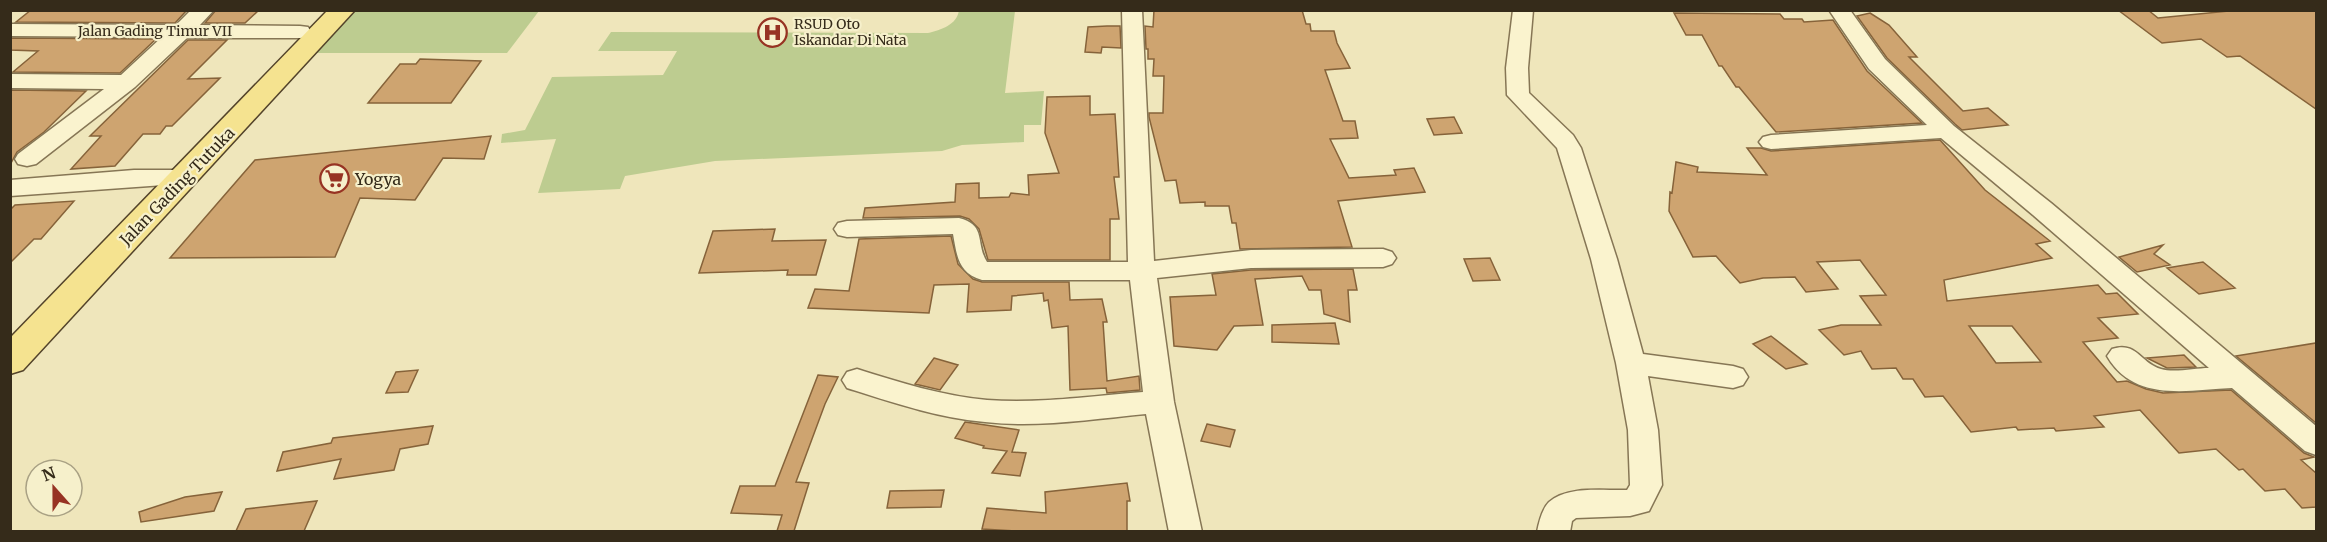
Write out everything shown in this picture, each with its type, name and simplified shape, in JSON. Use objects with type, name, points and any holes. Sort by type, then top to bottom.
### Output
[{"type":"main road","name":"Jalan Gading Tutuka","points":[[10,361],[165,185],[292,21],[321,10]]},
{"type":"main road","name":"Jalan Gading Tutuka","points":[[10,334],[343,10]]},
{"type":"street","points":[[27,159],[127,82],[204,10]]},
{"type":"street","points":[[1132,10],[1140,253],[1159,402],[1186,531]]},
{"type":"street","points":[[1523,10],[1517,68],[1518,95],[1565,140],[1569,148],[1604,259],[1631,363],[1643,430],[1646,485],[1638,502],[1626,505],[1580,505],[1563,508],[1552,531]]},
{"type":"street","points":[[1839,10],[1877,64],[1946,130],[2316,443]]},
{"type":"street","name":"Jalan Gading Timur VII","points":[[10,30],[263,32],[292,21]]},
{"type":"street","points":[[12,82],[127,82]]},
{"type":"street","points":[[1771,142],[1946,130]]},
{"type":"street","points":[[10,188],[165,185]]},
{"type":"street","points":[[10,201],[165,185]]},
{"type":"street","points":[[847,229],[959,226],[965,230],[972,263],[982,271],[1143,271],[1251,259],[1383,258]]},
{"type":"street","points":[[2122,356],[2139,371],[2158,381],[2240,377]]},
{"type":"street","points":[[1631,363],[1733,377]]},
{"type":"street","points":[[857,380],[892,392],[968,409],[1001,412],[1159,402]]},
{"type":"green space","points":[[959,10],[1015,11],[1005,93],[1044,91],[1041,125],[1024,125],[1024,142],[962,145],[942,151],[715,161],[625,176],[620,189],[538,193],[556,139],[501,143],[502,134],[525,130],[552,77],[663,75],[677,51],[598,51],[611,32],[928,33],[952,23]]},
{"type":"green space","points":[[355,11],[539,11],[507,53],[315,53]]},
{"type":"building","points":[[31,10],[187,10],[175,23],[16,22]]},
{"type":"building","points":[[216,10],[259,10],[245,23],[205,23]]},
{"type":"building","points":[[1154,10],[1302,10],[1306,24],[1310,24],[1311,31],[1334,31],[1337,43],[1350,68],[1325,70],[1343,121],[1355,121],[1358,138],[1330,139],[1349,178],[1396,175],[1394,170],[1414,168],[1425,192],[1338,201],[1352,247],[1240,249],[1236,223],[1232,223],[1229,206],[1205,206],[1205,202],[1180,203],[1176,180],[1165,181],[1149,117],[1149,113],[1163,113],[1164,76],[1153,76],[1154,59],[1148,59],[1148,49],[1146,49],[1145,26],[1153,27]]},
{"type":"building","points":[[2118,10],[2148,10],[2158,18],[2239,10],[2316,10],[2316,109],[2240,56],[2227,57],[2201,39],[2162,43]]},
{"type":"building","points":[[1674,13],[1780,14],[1784,19],[1802,19],[1804,22],[1833,20],[1867,71],[1922,123],[1776,132],[1739,87],[1736,87],[1722,66],[1719,66],[1702,35],[1686,35]]},
{"type":"building","points":[[1870,13],[1889,25],[1917,57],[1909,57],[1963,111],[1988,108],[2008,125],[1962,130],[1887,58],[1857,16]]},
{"type":"building","points":[[1120,26],[1121,48],[1102,47],[1101,53],[1085,52],[1088,27]]},
{"type":"building","points":[[10,38],[156,39],[120,73],[13,72],[38,51],[10,50]]},
{"type":"building","points":[[188,40],[227,40],[188,79],[220,78],[172,126],[166,126],[160,134],[143,134],[115,166],[71,169],[101,136],[90,136]]},
{"type":"building","points":[[420,59],[481,61],[451,103],[368,103],[400,64],[416,64]]},
{"type":"building","points":[[10,90],[86,91],[44,132],[17,152],[10,165]]},
{"type":"building","points":[[1090,96],[1090,115],[1115,114],[1119,177],[1114,177],[1119,219],[1110,219],[1110,260],[988,260],[979,229],[969,219],[960,216],[863,218],[865,208],[955,202],[956,184],[979,183],[979,198],[1009,197],[1011,193],[1029,195],[1028,175],[1059,173],[1045,133],[1047,97]]},
{"type":"building","points":[[1454,117],[1462,133],[1434,135],[1427,119]]},
{"type":"building","name":"Yogya","points":[[491,136],[484,159],[443,158],[415,200],[360,198],[335,257],[170,258],[255,160]]},
{"type":"building","points":[[1940,140],[1985,190],[2050,241],[2036,244],[2052,258],[1944,280],[1947,301],[2098,285],[2106,294],[2117,293],[2138,314],[2098,318],[2118,338],[2083,342],[2117,382],[2127,381],[2163,393],[2231,390],[2304,453],[2314,457],[2301,460],[2316,473],[2316,507],[2302,508],[2285,489],[2265,491],[2243,469],[2239,470],[2216,449],[2179,453],[2140,410],[2094,416],[2104,427],[2056,431],[2054,428],[2018,430],[2016,427],[1971,432],[1943,396],[1925,397],[1913,379],[1903,379],[1896,368],[1872,369],[1861,351],[1844,355],[1819,330],[1841,325],[1881,325],[1860,296],[1886,295],[1860,260],[1817,262],[1838,289],[1806,292],[1795,277],[1763,278],[1740,283],[1716,256],[1693,257],[1669,211],[1676,162],[1698,167],[1697,172],[1767,175],[1747,148],[1771,151]],"holes":[[[1969,326],[2012,326],[2041,362],[1996,363]]]},
{"type":"building","points":[[74,201],[41,239],[34,239],[10,263],[10,210],[15,205]]},
{"type":"building","points":[[775,229],[772,241],[826,240],[816,275],[787,275],[788,270],[699,273],[713,231]]},
{"type":"building","points":[[951,236],[958,264],[973,279],[982,282],[1069,282],[1070,300],[1102,299],[1107,322],[1103,322],[1107,381],[1139,376],[1140,390],[1107,393],[1106,388],[1070,390],[1068,326],[1052,328],[1048,300],[1044,301],[1043,293],[1012,296],[1011,310],[967,312],[969,284],[934,285],[929,313],[808,308],[815,289],[849,291],[859,239]]},
{"type":"building","points":[[2163,245],[2154,254],[2170,265],[2137,272],[2119,257]]},
{"type":"building","points":[[1490,258],[1500,280],[1473,281],[1464,259]]},
{"type":"building","points":[[2203,262],[2235,288],[2199,294],[2167,268]]},
{"type":"building","points":[[1353,269],[1357,290],[1348,290],[1350,322],[1324,314],[1321,290],[1309,290],[1302,276],[1255,279],[1263,325],[1234,326],[1217,350],[1174,346],[1170,297],[1216,295],[1212,274],[1251,270]]},
{"type":"building","points":[[1335,323],[1339,344],[1272,342],[1272,325]]},
{"type":"building","points":[[1771,336],[1807,364],[1786,369],[1753,344]]},
{"type":"building","points":[[2316,343],[2316,423],[2236,356]]},
{"type":"building","points":[[2184,355],[2196,367],[2167,368],[2147,358]]},
{"type":"building","points":[[934,358],[958,365],[940,390],[915,384]]},
{"type":"building","points":[[418,370],[408,392],[386,393],[396,372]]},
{"type":"building","points":[[818,375],[838,377],[825,404],[796,482],[809,483],[794,531],[777,531],[782,515],[731,513],[740,486],[775,486]]},
{"type":"building","points":[[965,422],[1019,430],[1012,452],[1026,453],[1020,476],[992,473],[1007,451],[983,448],[984,446],[955,438]]},
{"type":"building","points":[[1207,424],[1235,430],[1230,447],[1201,441]]},
{"type":"building","points":[[433,426],[428,444],[400,449],[394,470],[334,479],[341,459],[277,471],[283,452],[331,443],[333,438]]},
{"type":"building","points":[[1127,483],[1130,501],[1127,501],[1127,531],[982,529],[987,508],[1046,513],[1045,492]]},
{"type":"building","points":[[944,490],[941,507],[887,508],[890,491]]},
{"type":"building","points":[[222,492],[214,511],[141,522],[139,512],[185,497]]},
{"type":"building","points":[[317,501],[304,531],[236,531],[246,509]]},
{"type":"place","name":"RSUD Oto Iskandar Di Nata","points":[[773,32]]},
{"type":"place","name":"Yogya","points":[[334,179]]}]
